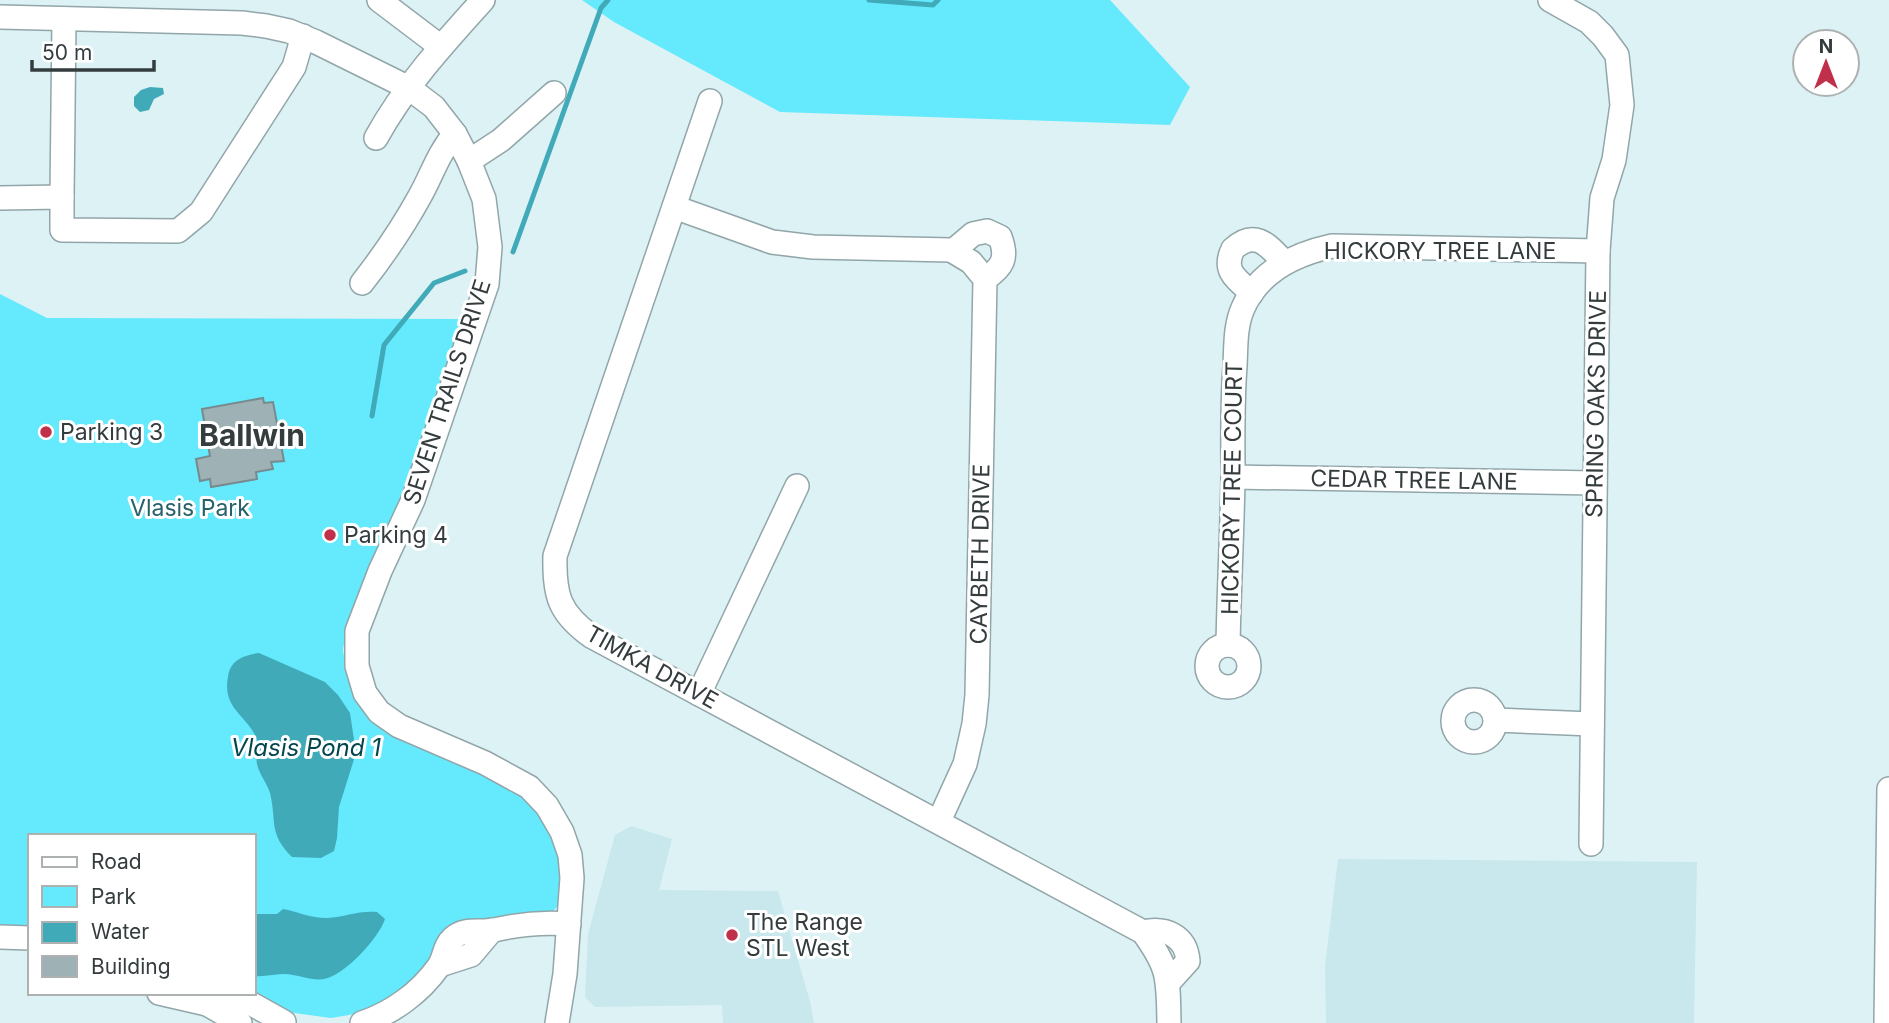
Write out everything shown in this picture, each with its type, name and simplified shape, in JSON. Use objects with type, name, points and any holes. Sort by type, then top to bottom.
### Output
[{"type":"street","points":[[379,0],[441,47]]},
{"type":"street","points":[[376,138],[394,107],[482,0]]},
{"type":"street","name":"SPRING OAKS DRIVE","points":[[1550,0],[1589,22],[1603,36],[1616,55],[1622,104],[1614,160],[1602,198],[1598,251],[1591,844]]},
{"type":"street","name":"SEVEN TRAILS DRIVE","points":[[0,17],[242,23],[289,31],[409,88],[435,107],[455,134],[484,199],[490,247],[487,284],[413,500],[380,571],[357,631],[357,666],[365,693],[379,712],[399,726],[485,763],[529,787],[547,806],[562,832],[572,878],[565,974],[558,1023]]},
{"type":"street","points":[[64,19],[62,230],[178,231],[201,212],[294,67],[303,36]]},
{"type":"street","points":[[469,161],[501,140],[554,93]]},
{"type":"street","name":"TIMKA DRIVE","points":[[710,101],[555,556],[560,600],[573,623],[591,636],[1143,932],[1159,953],[1168,983],[1169,1023]]},
{"type":"street","points":[[362,283],[397,237],[425,186],[431,169],[455,134]]},
{"type":"street","points":[[0,198],[62,197]]},
{"type":"street","points":[[674,207],[772,242],[813,247],[953,251],[971,262],[985,279],[1002,264],[1005,251],[1000,237],[987,231],[973,234],[953,251]]},
{"type":"street","points":[[1252,293],[1230,272],[1228,265],[1233,249],[1239,243],[1255,239],[1270,247],[1284,262]]},
{"type":"street","name":"HICKORY TREE LANE","points":[[1237,330],[1243,307],[1252,293],[1284,262],[1332,246],[1598,251]]},
{"type":"street","name":"CAYBETH DRIVE","points":[[939,821],[965,764],[977,695],[985,279]]},
{"type":"street","name":"HICKORY TREE COURT","points":[[1228,645],[1232,414],[1237,330]]},
{"type":"street","name":"CEDAR TREE LANE","points":[[1233,477],[1595,484]]},
{"type":"street","points":[[699,694],[797,486]]},
{"type":"street","points":[[1496,720],[1592,724]]},
{"type":"street","points":[[1886,1023],[1889,789]]},
{"type":"street","points":[[362,1023],[392,1009],[412,995],[440,965],[446,945],[463,932],[492,930],[523,923],[569,924]]},
{"type":"street","points":[[0,937],[28,938]]},
{"type":"street","points":[[168,995],[207,1004],[250,1003],[284,1023]]},
{"type":"street","points":[[207,1004],[240,1023]]},
{"type":"shaded area","points":[[631,826],[672,839],[659,890],[778,891],[814,1023],[723,1023],[722,1005],[595,1007],[585,997],[588,934],[615,835]]},
{"type":"shaded area","points":[[1338,859],[1697,862],[1694,1023],[1326,1023],[1325,966]]},
{"type":"green space","points":[[582,0],[1110,0],[1190,87],[1170,125],[780,112],[614,22]]},
{"type":"green space","name":"Vlasis Park","points":[[0,294],[47,318],[464,319],[380,554],[347,626],[343,650],[347,676],[357,697],[517,791],[541,817],[555,842],[560,869],[560,904],[552,912],[513,914],[477,923],[435,952],[409,984],[388,1000],[367,1011],[331,1018],[287,1012],[256,994],[256,834],[28,834],[28,927],[0,926]]},
{"type":"water","points":[[150,87],[163,88],[164,94],[154,99],[149,110],[140,112],[134,106],[134,97],[141,90]]},
{"type":"water","name":"Vlasis Pond 1","points":[[259,653],[325,682],[350,713],[356,753],[339,807],[334,851],[321,858],[292,857],[279,841],[270,793],[257,764],[257,740],[228,696],[228,677],[232,666],[243,657]]},
{"type":"water","points":[[283,909],[327,918],[377,912],[385,919],[376,936],[360,955],[332,976],[310,979],[286,974],[256,976],[256,914],[277,914]]},
{"type":"building","points":[[263,398],[264,403],[273,402],[284,461],[271,462],[273,469],[256,472],[257,479],[211,487],[210,479],[200,481],[196,459],[210,456],[202,409]]},
{"type":"waterway","points":[[513,252],[601,8],[608,0]]},
{"type":"waterway","points":[[869,0],[933,5],[938,0]]},
{"type":"waterway","points":[[372,416],[384,345],[434,283],[465,271]]},
{"type":"place","name":"Parking 3","points":[[46,432]]},
{"type":"place","name":"Parking 4","points":[[330,535]]},
{"type":"place","name":"The Range STL West","points":[[732,935]]},
{"type":"district","name":"Ballwin","points":[[252,436]]}]
